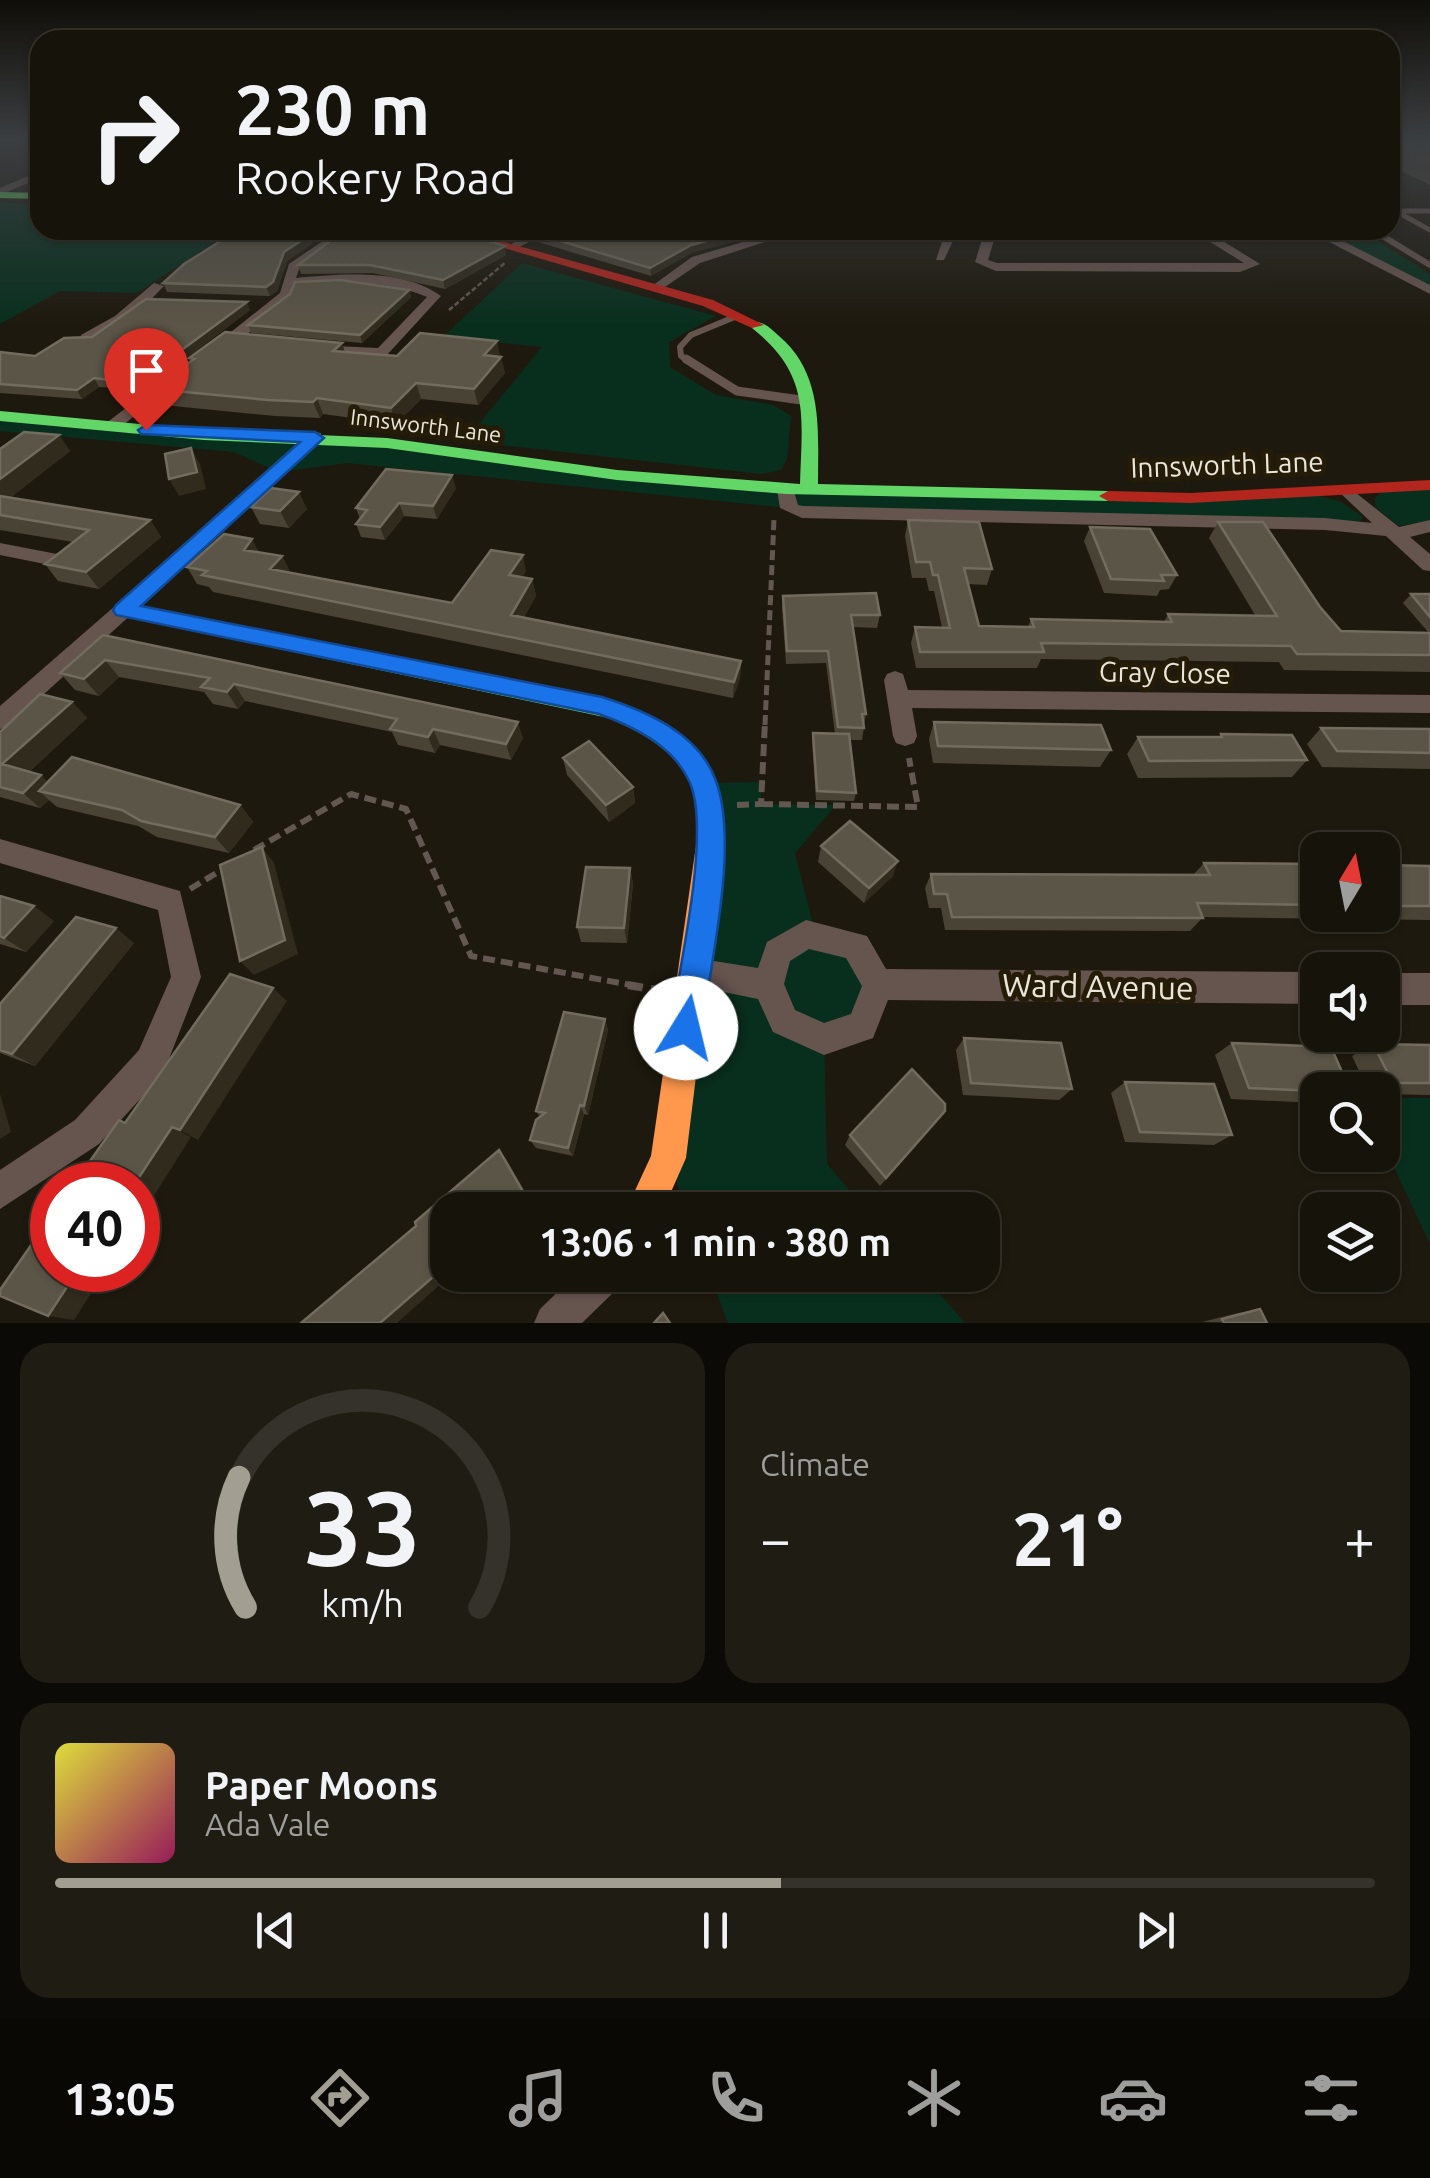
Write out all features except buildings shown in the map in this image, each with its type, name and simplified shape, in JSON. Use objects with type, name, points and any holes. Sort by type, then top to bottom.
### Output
[{"type":"street","points":[[204,354],[239,341],[288,292],[293,267],[332,240]]},
{"type":"street","points":[[490,240],[596,274],[710,303],[764,330],[790,354],[805,377],[808,401],[794,495]]},
{"type":"street","points":[[515,246],[527,240]]},
{"type":"street","points":[[655,288],[696,260],[763,240]]},
{"type":"street","points":[[940,256],[947,240]]},
{"type":"street","points":[[988,240],[981,262],[996,267],[1136,270],[1240,268],[1254,264],[1214,240]]},
{"type":"street","points":[[1332,240],[1430,290]]},
{"type":"street","points":[[288,283],[339,279],[384,282],[435,296],[382,352],[300,348]]},
{"type":"street","points":[[86,338],[148,299],[158,286]]},
{"type":"street","points":[[148,299],[172,300]]},
{"type":"street","points":[[247,303],[274,304]]},
{"type":"street","points":[[111,427],[189,366]]},
{"type":"street","name":"Innsworth Lane","points":[[0,416],[204,435],[387,443],[794,495],[1191,498],[1430,486]]},
{"type":"street","points":[[0,720],[315,438]]},
{"type":"street","points":[[1346,490],[1430,565]]},
{"type":"street","name":"Innsworth Lane","points":[[794,495],[802,512],[1271,522],[1393,532],[1430,526]]},
{"type":"street","points":[[12,555],[50,559]]},
{"type":"street","points":[[124,610],[602,706],[637,718],[668,737],[704,783],[712,848],[668,1158],[652,1192]]},
{"type":"street","name":"Gray Close","points":[[905,736],[897,690],[1430,704]]},
{"type":"street","points":[[0,851],[170,900],[186,977],[151,1062],[88,1132],[0,1191]]},
{"type":"street","points":[[806,934],[856,946],[878,984],[862,1026],[824,1039],[784,1021],[768,985],[778,952],[806,934]]},
{"type":"street","points":[[693,984],[768,985]]},
{"type":"street","name":"Ward Avenue","points":[[878,984],[1300,988]]},
{"type":"street","points":[[1400,989],[1430,990]]},
{"type":"street","points":[[554,1323],[585,1292]]},
{"type":"lane","points":[[1400,210],[1430,211]]},
{"type":"lane","points":[[1400,215],[1430,230]]},
{"type":"lane","points":[[1389,240],[1430,265]]},
{"type":"lane","points":[[737,316],[691,335],[680,346],[681,356],[737,391],[808,401]]},
{"type":"path","points":[[760,804],[775,505],[794,495]]},
{"type":"path","points":[[709,806],[918,808],[905,736]]},
{"type":"path","points":[[240,858],[351,794],[406,809],[471,956],[693,984]]},
{"type":"path","points":[[170,900],[224,868]]},
{"type":"green space","points":[[0,202],[30,205],[30,240],[218,240],[137,293],[60,291],[0,324]]},
{"type":"green space","points":[[1332,240],[1376,240],[1430,274],[1430,290]]},
{"type":"green space","points":[[522,263],[716,316],[669,342],[670,367],[716,395],[773,405],[791,416],[787,458],[781,470],[762,474],[465,441],[542,347],[443,337]]},
{"type":"green space","points":[[0,416],[315,437],[692,482],[1320,496],[1341,502],[1363,517],[1360,521],[789,508],[347,463],[279,472],[234,452],[0,431]]},
{"type":"green space","points":[[1430,490],[1430,521],[1399,526],[1375,507],[1375,498],[1381,492]]},
{"type":"green space","points":[[761,782],[761,804],[836,805],[795,853],[815,933],[856,946],[878,984],[862,1027],[824,1039],[827,1164],[851,1192],[680,1192],[668,1158],[704,783]]},
{"type":"green space","points":[[1400,1098],[1430,1098],[1430,1244],[1396,1172],[1400,1172]]},
{"type":"green space","points":[[716,1292],[938,1292],[965,1323],[728,1323]]},
{"type":"traffic: fast","points":[[757,325],[793,359],[802,378],[810,418],[809,489]]},
{"type":"traffic: fast","points":[[0,416],[204,435],[387,443],[617,475],[786,489],[1108,496]]},
{"type":"traffic: fast","points":[[124,610],[602,706],[648,726],[687,756],[706,791],[711,839]]},
{"type":"traffic: slow","points":[[652,1192],[668,1158],[711,839]]},
{"type":"traffic: jam","points":[[484,240],[708,303],[757,325]]},
{"type":"traffic: jam","points":[[1108,496],[1191,498],[1430,485]]},
{"type":"route","points":[[146,430],[315,438],[124,610],[602,706],[637,718],[668,737],[688,758],[704,783],[712,848],[686,1028]]}]
